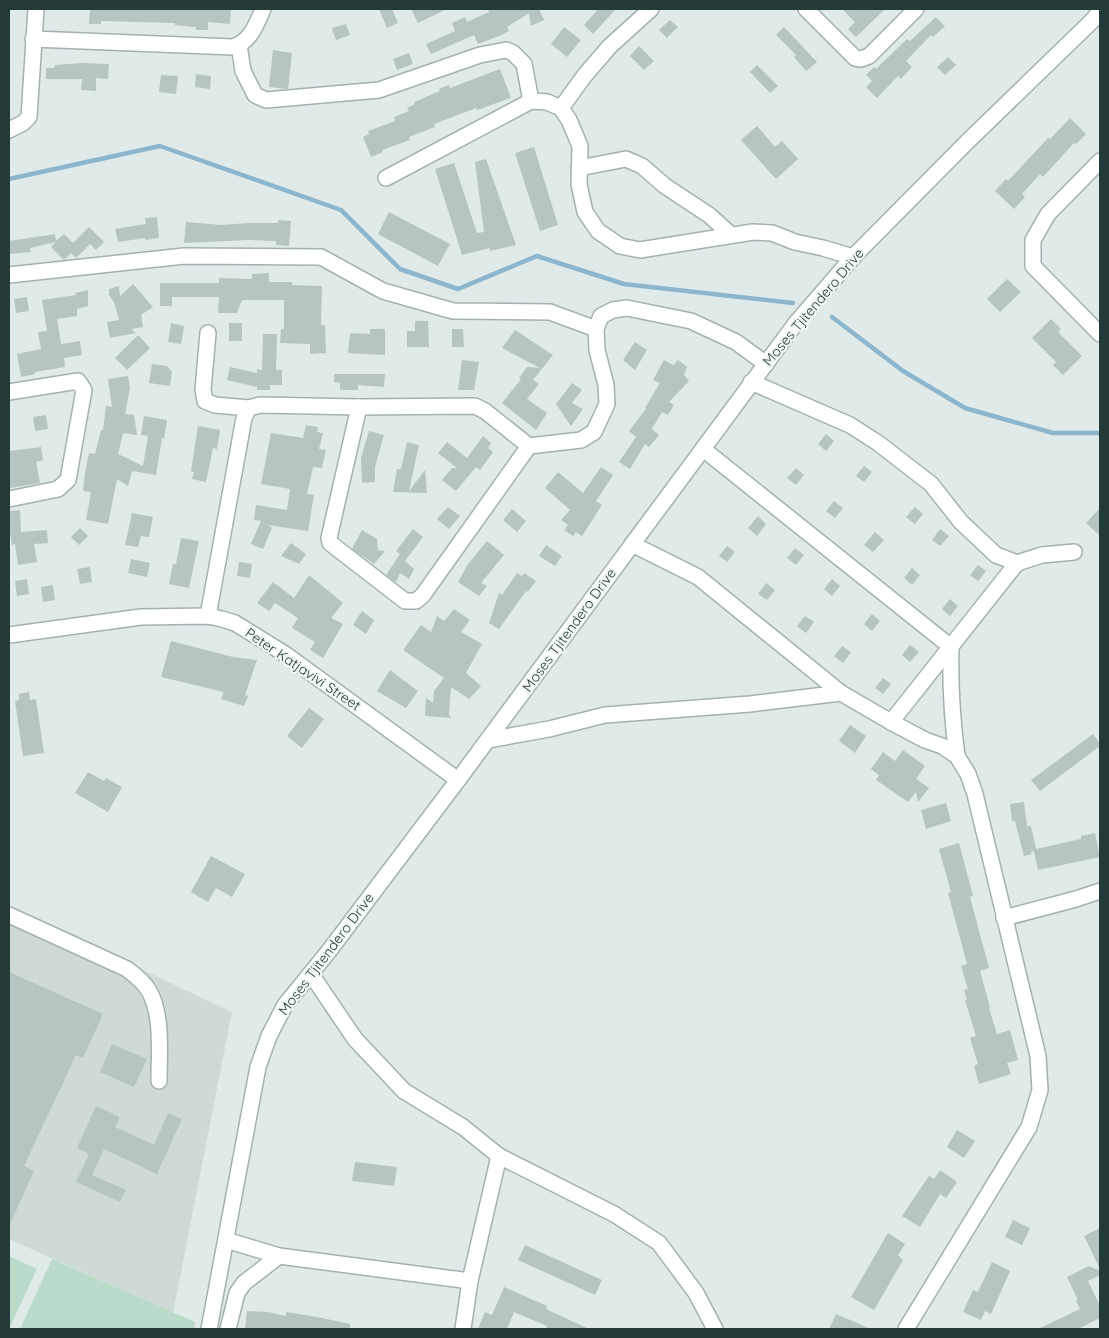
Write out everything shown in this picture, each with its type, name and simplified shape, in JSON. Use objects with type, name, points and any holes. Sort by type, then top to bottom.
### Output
[{"type":"street","points":[[9,130],[23,123],[29,117],[36,9]]},
{"type":"street","points":[[33,38],[233,47],[243,44],[252,33],[263,9]]},
{"type":"street","points":[[561,108],[585,75],[610,46],[651,9]]},
{"type":"street","points":[[806,9],[855,58],[861,59],[869,56],[916,9]]},
{"type":"street","name":"Moses Tjitendero Drive","points":[[209,1329],[258,1067],[269,1036],[285,1005],[311,974],[488,740],[796,323],[853,257],[968,141],[1097,16]]},
{"type":"street","points":[[239,45],[243,71],[255,95],[266,100],[379,90],[480,55],[506,50],[513,52],[524,64],[531,101]]},
{"type":"street","points":[[386,178],[531,101],[547,102],[561,108],[569,120],[580,146],[579,184],[585,212],[598,231],[620,246],[640,250],[730,234],[753,232],[772,234],[853,257]]},
{"type":"street","points":[[580,168],[626,159],[642,166],[665,186],[709,215],[730,234]]},
{"type":"street","points":[[1100,161],[1048,214],[1033,240],[1033,266],[1100,334]]},
{"type":"street","points":[[9,275],[184,256],[321,257],[383,291],[453,311],[550,312],[596,329]]},
{"type":"street","points":[[208,333],[203,390],[205,401],[215,405],[249,408],[260,405],[359,407],[475,406],[529,446],[581,440],[594,432],[607,404],[606,385],[597,350],[596,329],[601,316],[613,310],[627,308],[691,321],[736,342],[766,364]]},
{"type":"street","points":[[9,392],[78,382],[84,390],[68,480],[58,489],[9,499]]},
{"type":"street","points":[[751,382],[850,425],[878,443],[931,484],[961,522],[996,555],[1017,563]]},
{"type":"street","points":[[359,407],[329,538],[330,543],[406,601],[416,601],[423,595],[529,446]]},
{"type":"street","points":[[208,616],[244,418],[249,408]]},
{"type":"street","points":[[703,449],[951,647]]},
{"type":"street","points":[[632,544],[698,577],[841,693],[925,740],[942,746],[957,756]]},
{"type":"street","points":[[891,722],[1017,563],[1042,554],[1074,552]]},
{"type":"street","name":"Peter Katjavivi Street","points":[[9,636],[141,617],[208,616],[222,618],[235,623],[285,654],[458,780]]},
{"type":"street","points":[[906,1329],[1029,1127],[1040,1090],[1038,1056],[975,794],[968,774],[957,756],[951,710],[951,647]]},
{"type":"street","points":[[488,740],[549,729],[605,715],[750,704],[841,693]]},
{"type":"street","points":[[1004,918],[1100,891]]},
{"type":"street","points":[[9,915],[127,969],[137,977],[149,992],[158,1020],[159,1081]]},
{"type":"street","points":[[311,974],[355,1039],[404,1091],[463,1127],[499,1156],[614,1214],[659,1243],[696,1293],[715,1329]]},
{"type":"street","points":[[463,1329],[470,1281],[499,1156]]},
{"type":"street","points":[[226,1240],[280,1256],[470,1281]]},
{"type":"street","points":[[228,1329],[236,1293],[244,1283],[280,1256]]},
{"type":"shaded area","points":[[9,907],[232,1012],[173,1313],[9,1239]]},
{"type":"green space","points":[[9,1256],[37,1269],[9,1329]]},
{"type":"green space","points":[[52,1259],[195,1322],[194,1329],[20,1329]]},
{"type":"building","points":[[90,9],[231,9],[230,24],[208,22],[208,30],[196,30],[196,27],[175,25],[175,23],[101,21],[101,24],[89,24]]},
{"type":"building","points":[[379,9],[392,9],[398,23],[387,28]]},
{"type":"building","points":[[411,9],[447,9],[418,23]]},
{"type":"building","points":[[488,9],[539,9],[544,20],[531,26],[529,13],[507,27],[509,31],[499,36],[478,44],[474,35],[431,54],[426,44],[455,31],[452,23],[465,17],[467,22],[489,12]]},
{"type":"building","points":[[598,9],[616,9],[593,34],[584,25]]},
{"type":"building","points":[[842,9],[885,9],[856,37],[848,29],[855,22]]},
{"type":"building","points":[[936,17],[945,26],[933,37],[931,35],[906,61],[912,67],[901,79],[898,76],[877,98],[866,87],[872,81],[866,75],[874,67],[876,69],[907,39],[910,41]]},
{"type":"building","points":[[670,20],[678,27],[667,38],[659,30]]},
{"type":"building","points":[[346,24],[350,35],[336,40],[332,28]]},
{"type":"building","points":[[564,27],[581,40],[567,57],[551,44]]},
{"type":"building","points":[[784,27],[817,62],[806,71],[794,57],[796,55],[776,35]]},
{"type":"building","points":[[639,46],[654,61],[644,70],[630,56]]},
{"type":"building","points":[[273,50],[292,53],[288,89],[269,87]]},
{"type":"building","points":[[409,53],[413,64],[397,70],[393,59]]},
{"type":"building","points":[[948,57],[956,65],[945,75],[937,67]]},
{"type":"building","points":[[109,64],[108,79],[96,78],[96,91],[81,90],[82,79],[46,79],[46,68],[54,68],[55,65]]},
{"type":"building","points":[[757,65],[778,86],[770,93],[750,72]]},
{"type":"building","points":[[500,69],[511,98],[477,110],[476,108],[434,124],[435,127],[409,137],[410,140],[382,150],[383,152],[371,157],[363,137],[369,134],[368,131],[395,121],[394,117],[409,111],[407,108],[415,104],[414,102],[440,91],[439,89],[449,85],[450,88]]},
{"type":"building","points":[[196,74],[211,76],[210,89],[195,87]]},
{"type":"building","points":[[161,75],[178,76],[176,94],[159,92]]},
{"type":"building","points":[[1070,118],[1086,134],[1076,144],[1074,143],[1043,177],[1040,174],[1022,194],[1025,197],[1014,209],[995,191],[1006,179],[1008,181],[1048,138],[1050,139]]},
{"type":"building","points":[[757,126],[775,147],[782,141],[798,159],[776,179],[741,140]]},
{"type":"building","points":[[534,147],[558,225],[540,231],[515,153]]},
{"type":"building","points":[[486,159],[516,245],[490,251],[490,248],[462,255],[435,169],[454,163],[477,233],[484,232],[475,162]]},
{"type":"building","points":[[389,212],[450,244],[438,266],[378,234]]},
{"type":"building","points":[[157,217],[159,238],[118,242],[115,229],[146,224],[145,218]]},
{"type":"building","points":[[278,220],[291,221],[289,246],[276,245],[276,241],[248,240],[184,243],[186,222],[221,225],[278,223]]},
{"type":"building","points":[[89,227],[104,242],[96,250],[90,244],[76,258],[71,253],[64,260],[51,247],[56,242],[30,248],[31,252],[9,254],[9,241],[55,234],[56,241],[64,234],[73,243]]},
{"type":"building","points":[[269,273],[269,282],[292,282],[292,285],[322,286],[321,325],[325,325],[326,353],[310,354],[310,344],[280,343],[281,329],[284,329],[284,300],[242,300],[237,313],[218,313],[219,297],[172,297],[172,306],[160,306],[160,283],[219,283],[219,278],[252,279],[252,274]]},
{"type":"building","points":[[1007,279],[1021,292],[1000,312],[987,299]]},
{"type":"building","points":[[133,284],[153,307],[141,315],[143,327],[131,329],[136,333],[110,338],[107,322],[119,320],[114,302],[109,295],[109,289],[119,286],[120,296]]},
{"type":"building","points":[[88,290],[88,306],[77,309],[77,316],[57,319],[61,344],[80,341],[82,355],[64,358],[65,367],[35,372],[35,374],[21,377],[17,354],[41,349],[38,332],[47,331],[42,300],[76,295],[75,293]]},
{"type":"building","points":[[27,297],[29,311],[16,313],[14,299]]},
{"type":"building","points":[[1051,319],[1061,329],[1058,332],[1082,356],[1063,375],[1053,365],[1056,362],[1032,338]]},
{"type":"building","points":[[415,321],[428,321],[429,347],[407,347],[407,331],[415,331]]},
{"type":"building","points":[[171,323],[184,326],[181,344],[168,342]]},
{"type":"building","points":[[229,323],[242,323],[242,341],[229,341]]},
{"type":"building","points":[[370,329],[385,329],[385,355],[348,353],[350,333],[370,334]]},
{"type":"building","points":[[452,329],[463,329],[464,347],[452,347]]},
{"type":"building","points":[[515,330],[553,355],[533,380],[539,384],[527,399],[547,413],[536,430],[502,403],[521,379],[519,378],[527,367],[540,368],[502,348]]},
{"type":"building","points":[[263,334],[277,334],[276,370],[282,370],[282,385],[270,385],[270,390],[257,390],[257,387],[227,380],[230,367],[257,373],[257,369],[262,370]]},
{"type":"building","points":[[138,335],[150,348],[127,370],[115,358]]},
{"type":"building","points":[[635,342],[647,350],[635,370],[623,360]]},
{"type":"building","points":[[462,360],[479,362],[474,390],[458,390]]},
{"type":"building","points":[[664,360],[673,365],[678,360],[687,367],[684,375],[689,381],[669,402],[674,405],[668,415],[662,412],[652,429],[659,435],[649,447],[645,444],[630,469],[619,462],[636,437],[629,431],[646,409],[660,383],[653,380]]},
{"type":"building","points":[[152,364],[167,366],[172,372],[170,386],[149,383]]},
{"type":"building","points":[[334,374],[385,374],[384,387],[358,385],[358,390],[340,390],[340,383],[334,382]]},
{"type":"building","points":[[128,376],[130,388],[125,414],[134,415],[137,435],[123,433],[118,454],[143,466],[148,436],[141,435],[144,416],[167,420],[156,475],[132,471],[128,486],[117,479],[108,524],[86,520],[91,492],[83,491],[89,453],[95,454],[101,430],[103,430],[106,406],[112,407],[108,379]]},
{"type":"building","points":[[572,383],[582,390],[572,403],[583,409],[571,426],[556,404]]},
{"type":"building","points":[[46,415],[48,429],[35,431],[33,417]]},
{"type":"building","points":[[306,425],[318,427],[317,432],[323,433],[319,449],[326,450],[322,468],[313,467],[307,494],[314,495],[308,531],[268,525],[272,528],[263,549],[251,544],[261,521],[254,520],[256,505],[287,510],[290,489],[261,484],[271,433],[303,438]]},
{"type":"building","points":[[198,426],[220,430],[217,449],[213,448],[206,482],[192,479],[194,472],[191,471]]},
{"type":"building","points":[[369,431],[384,435],[375,467],[375,482],[362,483],[361,458]]},
{"type":"building","points":[[826,434],[834,441],[826,451],[818,444]]},
{"type":"building","points":[[483,436],[491,443],[488,448],[493,452],[480,470],[476,467],[456,491],[442,480],[452,468],[457,468],[438,453],[447,442],[467,458]]},
{"type":"building","points":[[407,442],[419,445],[409,491],[425,470],[427,493],[393,492],[397,469],[401,469]]},
{"type":"building","points":[[41,447],[43,460],[36,462],[40,483],[10,488],[9,451]]},
{"type":"building","points":[[864,466],[872,472],[864,482],[856,476]]},
{"type":"building","points":[[601,467],[613,475],[596,501],[602,505],[582,536],[576,532],[573,536],[564,530],[568,525],[561,520],[570,510],[545,488],[558,472],[583,493]]},
{"type":"building","points":[[796,468],[804,475],[796,485],[787,478]]},
{"type":"building","points":[[834,501],[843,508],[835,518],[826,511]]},
{"type":"building","points":[[448,507],[460,516],[449,529],[437,519]]},
{"type":"building","points":[[915,507],[923,514],[915,524],[906,517]]},
{"type":"building","points":[[1100,508],[1100,536],[1086,523]]},
{"type":"building","points":[[512,509],[526,521],[517,532],[503,520]]},
{"type":"building","points":[[20,510],[21,532],[47,530],[48,543],[34,544],[37,562],[18,565],[15,544],[12,545],[9,511]]},
{"type":"building","points":[[132,513],[153,517],[149,537],[141,536],[138,547],[125,545]]},
{"type":"building","points":[[758,516],[766,524],[757,536],[748,528]]},
{"type":"building","points":[[80,528],[88,536],[79,545],[71,537]]},
{"type":"building","points":[[413,529],[423,537],[405,561],[414,569],[409,579],[400,573],[396,582],[386,575],[400,554],[396,551]]},
{"type":"building","points":[[940,529],[949,536],[940,546],[932,540]]},
{"type":"building","points":[[362,530],[377,539],[378,550],[385,551],[374,564],[352,549]]},
{"type":"building","points":[[875,532],[884,540],[873,552],[864,545]]},
{"type":"building","points":[[181,538],[199,541],[189,588],[169,584],[173,564],[176,564]]},
{"type":"building","points":[[487,541],[504,555],[481,583],[487,586],[479,596],[458,582],[468,564]]},
{"type":"building","points":[[291,543],[306,554],[299,564],[281,556]]},
{"type":"building","points":[[546,545],[562,556],[555,566],[539,556]]},
{"type":"building","points":[[727,546],[735,552],[727,562],[719,556]]},
{"type":"building","points":[[795,548],[804,555],[796,565],[787,558]]},
{"type":"building","points":[[131,559],[150,563],[147,577],[128,573]]},
{"type":"building","points":[[239,562],[252,564],[250,578],[237,576]]},
{"type":"building","points":[[978,565],[986,571],[978,581],[970,575]]},
{"type":"building","points":[[90,567],[92,582],[80,584],[77,569]]},
{"type":"building","points":[[912,568],[920,575],[912,585],[904,578]]},
{"type":"building","points":[[517,573],[522,576],[524,573],[536,581],[528,592],[526,591],[499,629],[489,623],[499,593],[502,595]]},
{"type":"building","points":[[309,575],[343,603],[331,618],[343,624],[323,658],[310,650],[315,642],[292,628],[298,618],[275,603],[269,611],[257,603],[273,582],[294,598]]},
{"type":"building","points":[[27,579],[29,594],[17,596],[15,581]]},
{"type":"building","points":[[832,579],[840,586],[832,596],[824,589]]},
{"type":"building","points":[[766,583],[775,590],[767,600],[758,594]]},
{"type":"building","points":[[53,585],[55,600],[43,602],[41,587]]},
{"type":"building","points":[[950,599],[958,606],[950,616],[942,609]]},
{"type":"building","points":[[454,609],[470,620],[461,632],[482,644],[466,673],[481,686],[469,699],[451,687],[449,715],[452,718],[425,716],[426,698],[433,703],[434,691],[444,678],[403,650],[421,625],[431,632],[437,616],[444,621]]},
{"type":"building","points":[[362,611],[374,620],[366,634],[353,625]]},
{"type":"building","points":[[872,614],[880,621],[872,631],[864,624]]},
{"type":"building","points":[[805,616],[814,622],[806,633],[797,626]]},
{"type":"building","points":[[171,641],[233,657],[257,660],[245,695],[248,696],[244,706],[221,699],[224,692],[161,677]]},
{"type":"building","points":[[910,645],[919,652],[910,662],[902,655]]},
{"type":"building","points":[[842,646],[851,652],[843,663],[834,656]]},
{"type":"building","points":[[390,670],[418,691],[406,708],[377,691]]},
{"type":"building","points":[[883,678],[891,684],[883,694],[875,688]]},
{"type":"building","points":[[29,692],[30,700],[36,699],[44,753],[23,756],[15,701],[19,700],[19,694]]},
{"type":"building","points":[[309,708],[324,719],[302,748],[287,736]]},
{"type":"building","points":[[850,725],[866,736],[855,753],[839,741]]},
{"type":"building","points":[[1093,734],[1100,746],[1040,791],[1031,780]]},
{"type":"building","points":[[903,750],[925,766],[916,779],[929,788],[918,802],[916,792],[908,802],[876,780],[879,775],[871,769],[883,752],[895,761]]},
{"type":"building","points":[[88,772],[104,781],[106,778],[122,787],[108,812],[75,793]]},
{"type":"building","points":[[1024,802],[1027,826],[1031,826],[1036,849],[1081,839],[1081,836],[1095,833],[1100,857],[1038,870],[1034,851],[1031,852],[1032,854],[1024,856],[1015,821],[1012,821],[1010,804]]},
{"type":"building","points":[[946,803],[951,821],[926,829],[921,810]]},
{"type":"building","points":[[959,843],[973,896],[970,897],[989,968],[980,971],[989,1008],[997,1034],[1010,1030],[1018,1060],[1007,1063],[1011,1074],[979,1084],[974,1066],[978,1064],[970,1038],[976,1036],[965,1000],[967,1000],[964,990],[968,989],[961,966],[967,964],[948,893],[951,892],[939,849]]},
{"type":"building","points":[[211,856],[245,874],[232,897],[216,888],[208,902],[191,892]]},
{"type":"building","points":[[9,972],[103,1014],[83,1058],[76,1055],[24,1166],[34,1171],[9,1226]]},
{"type":"building","points":[[112,1044],[147,1059],[134,1087],[100,1072]]},
{"type":"building","points":[[96,1106],[120,1117],[115,1127],[154,1145],[168,1113],[182,1119],[157,1174],[104,1149],[92,1175],[126,1190],[120,1202],[76,1182],[89,1154],[77,1148]]},
{"type":"building","points":[[957,1130],[975,1141],[964,1158],[947,1147]]},
{"type":"building","points":[[355,1162],[397,1167],[394,1186],[352,1181]]},
{"type":"building","points":[[940,1170],[957,1182],[946,1198],[940,1194],[920,1227],[902,1216],[929,1176],[934,1179]]},
{"type":"building","points":[[1013,1220],[1030,1228],[1022,1245],[1005,1237]]},
{"type":"building","points":[[1100,1228],[1100,1269],[1084,1236]]},
{"type":"building","points":[[888,1233],[905,1244],[898,1255],[903,1260],[874,1310],[851,1297]]},
{"type":"building","points":[[525,1245],[602,1280],[595,1295],[518,1260]]},
{"type":"building","points":[[992,1262],[1010,1271],[991,1314],[985,1311],[981,1320],[963,1312],[973,1290],[978,1292]]},
{"type":"building","points":[[1089,1266],[1100,1271],[1100,1275],[1088,1281],[1100,1306],[1100,1318],[1078,1329],[1038,1329],[1080,1309],[1076,1301],[1078,1300],[1067,1277]]},
{"type":"building","points":[[504,1287],[547,1306],[546,1309],[589,1329],[546,1329],[547,1326],[514,1312],[507,1329],[478,1329],[485,1312],[492,1315]]},
{"type":"building","points":[[247,1311],[268,1312],[286,1316],[286,1312],[317,1317],[350,1324],[350,1329],[245,1329]]},
{"type":"building","points":[[836,1314],[871,1329],[829,1329]]},
{"type":"waterway","points":[[9,179],[160,146],[341,210],[400,269],[458,289],[537,256],[624,284],[793,303]]},
{"type":"waterway","points":[[832,317],[903,371],[965,408],[1053,433],[1100,433]]}]
